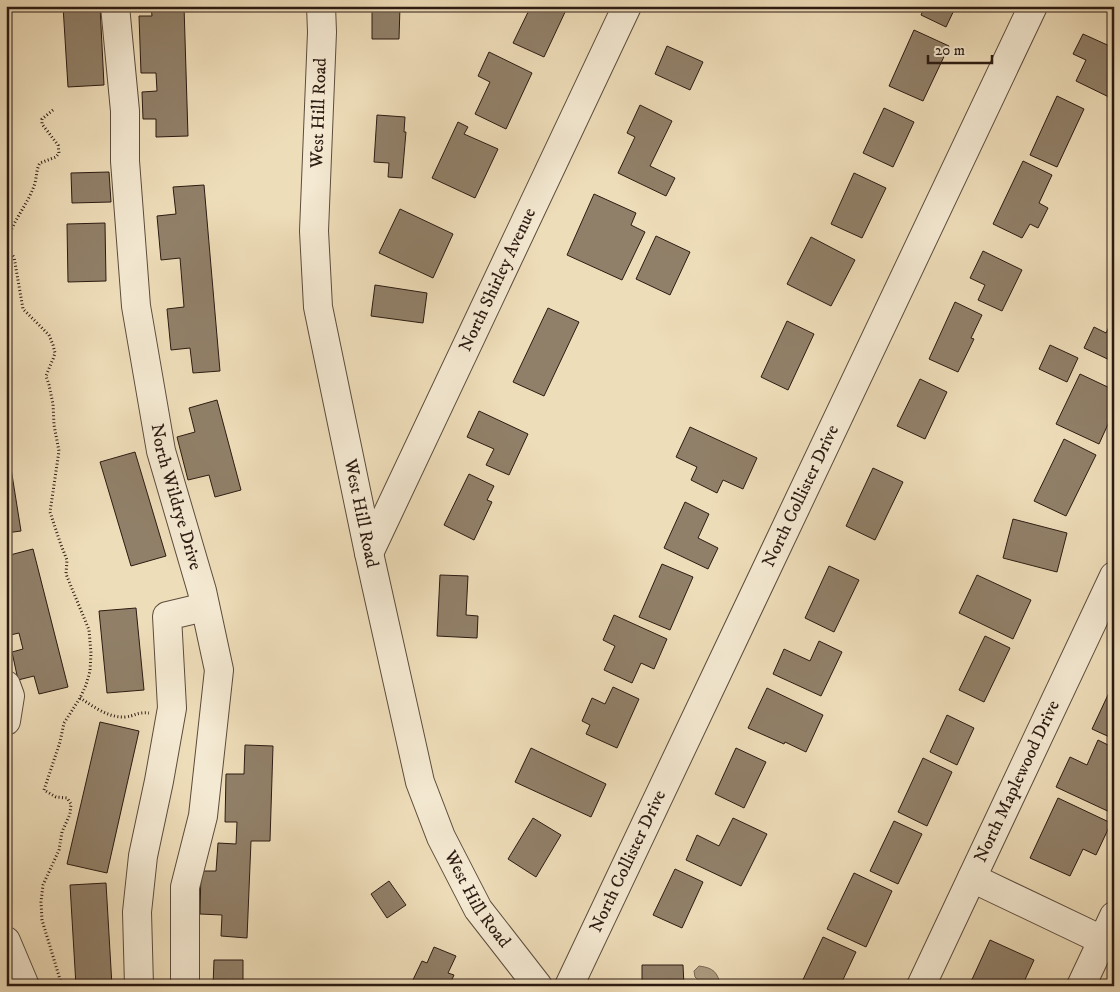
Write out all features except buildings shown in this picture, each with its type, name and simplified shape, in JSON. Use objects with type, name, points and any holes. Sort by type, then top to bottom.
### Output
[{"type":"street","name":"North Wildrye Drive","points":[[115,6],[126,111],[125,161],[136,306],[161,451],[199,582],[219,670],[203,816],[185,887],[185,986]]},
{"type":"street","name":"West Hill Road","points":[[321,6],[322,32],[314,231],[318,307],[368,553],[420,782],[441,837],[478,910],[538,986]]},
{"type":"street","name":"North Shirley Avenue","points":[[368,553],[627,6]]},
{"type":"street","name":"North Collister Drive","points":[[569,986],[1033,6]]},
{"type":"street","name":"North Maplewood Drive","points":[[921,986],[1114,576]]},
{"type":"street","points":[[139,986],[137,912],[141,874],[160,782],[172,708],[168,616],[205,607]]},
{"type":"street","points":[[6,685],[10,696],[6,720]]},
{"type":"street","points":[[972,878],[1108,928],[1081,986]]},
{"type":"street","points":[[6,941],[24,986]]},
{"type":"path","points":[[53,110],[42,120],[42,124],[58,145],[59,153],[56,157],[40,163],[38,166],[34,188],[12,227],[6,248],[14,257],[23,309],[49,335],[54,345],[55,353],[46,376],[50,385],[54,425],[60,451],[50,512],[67,560],[66,574],[89,630],[91,653],[90,671],[86,685],[64,724],[44,790],[56,797],[67,798],[71,804],[70,814],[62,832],[59,850],[43,885],[41,902],[42,920],[62,986]]},
{"type":"path","points":[[80,698],[109,715],[121,717],[140,712],[153,714]]},
{"type":"shaded area","points":[[699,966],[714,972],[721,986],[704,986],[695,977],[694,971]]}]
